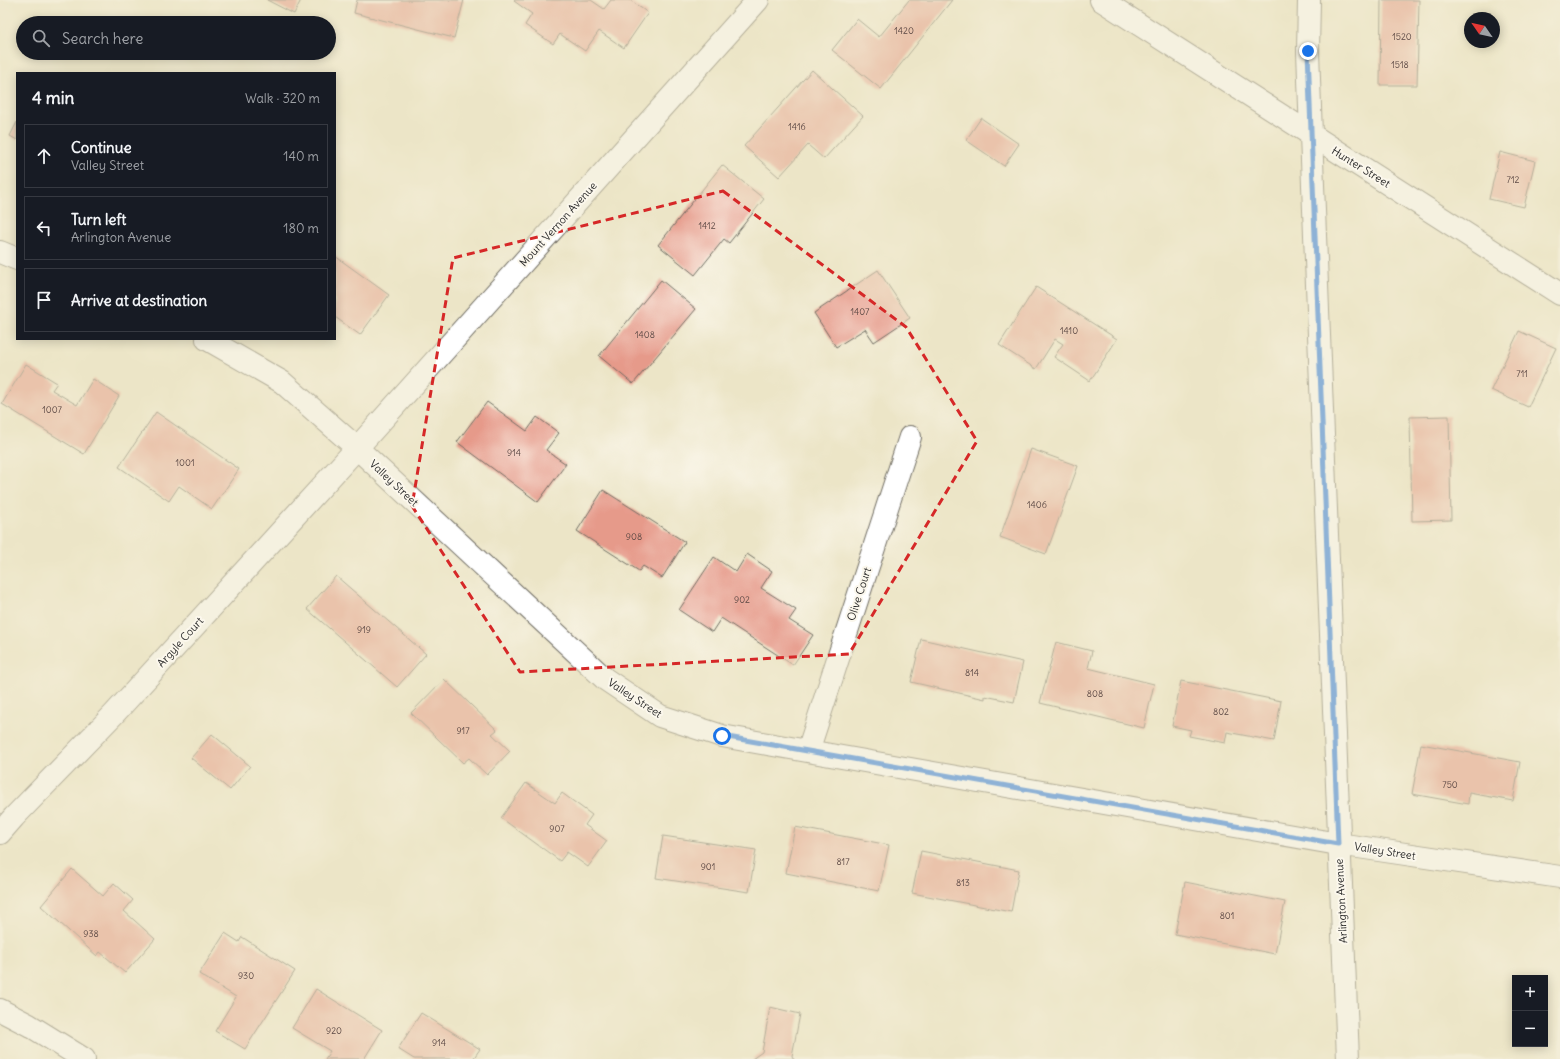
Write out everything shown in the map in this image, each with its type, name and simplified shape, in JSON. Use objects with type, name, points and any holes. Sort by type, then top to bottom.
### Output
[{"type":"street","name":"Mount Vernon Avenue","points":[[357,448],[758,0]]},
{"type":"street","name":"Hunter Street","points":[[1101,0],[1311,136],[1560,294]]},
{"type":"street","name":"Arlington Avenue","points":[[1309,0],[1308,51],[1311,136],[1338,844],[1348,1059]]},
{"type":"street","points":[[0,252],[16,259]]},
{"type":"street","name":"Valley Street","points":[[209,340],[282,382],[357,448],[605,679],[660,716],[722,736],[1338,844],[1560,877]]},
{"type":"street","name":"Olive Court","points":[[808,751],[910,437]]},
{"type":"street","name":"Argyle Court","points":[[0,833],[114,714],[357,448]]},
{"type":"street","points":[[0,1010],[29,1025],[84,1059]]},
{"type":"highlighted area","points":[[723,191],[906,327],[977,441],[849,654],[520,672],[412,506],[453,258]]},
{"type":"building","points":[[267,0],[301,0],[294,14]]},
{"type":"building","points":[[357,0],[464,0],[454,38],[354,13]]},
{"type":"building","points":[[591,0],[604,9],[611,0],[630,0],[648,13],[624,48],[599,31],[585,51],[560,34],[553,44],[525,25],[532,14],[514,1]]},
{"type":"building","points":[[909,0],[952,0],[881,89],[832,50],[857,19],[879,37]]},
{"type":"building","points":[[1381,0],[1419,0],[1417,85],[1380,85]]},
{"type":"building","points":[[812,70],[863,116],[824,159],[808,145],[779,177],[744,146]]},
{"type":"building","points":[[981,118],[1019,144],[1004,166],[966,140]]},
{"type":"building","points":[[16,124],[16,139],[10,136]]},
{"type":"building","points":[[1500,152],[1535,161],[1524,207],[1489,199]]},
{"type":"building","points":[[722,165],[764,199],[729,243],[724,239],[695,275],[658,245]]},
{"type":"building","points":[[336,257],[389,295],[360,335],[336,318]]},
{"type":"building","points":[[878,270],[910,318],[874,342],[865,329],[836,347],[814,313]]},
{"type":"building","points":[[661,280],[696,309],[633,384],[599,356]]},
{"type":"building","points":[[1036,287],[1117,339],[1090,381],[1054,357],[1063,344],[1055,339],[1036,369],[999,345]]},
{"type":"building","points":[[1519,331],[1556,348],[1528,407],[1491,390]]},
{"type":"building","points":[[26,364],[57,383],[52,390],[77,405],[93,379],[119,396],[84,454],[2,404]]},
{"type":"building","points":[[487,402],[527,431],[537,417],[559,433],[546,450],[566,464],[538,502],[457,442]]},
{"type":"building","points":[[156,412],[239,469],[212,509],[179,486],[169,501],[119,467]]},
{"type":"building","points":[[1449,416],[1451,520],[1412,521],[1410,417]]},
{"type":"building","points":[[1031,449],[1078,466],[1046,554],[1000,537]]},
{"type":"building","points":[[603,490],[685,542],[662,578],[643,566],[639,571],[577,531]]},
{"type":"building","points":[[747,554],[772,571],[761,588],[796,610],[789,620],[813,635],[793,665],[721,618],[712,632],[679,610],[714,557],[736,572]]},
{"type":"building","points":[[336,576],[426,654],[397,687],[307,609]]},
{"type":"building","points":[[921,639],[1023,662],[1014,702],[985,696],[985,699],[911,682]]},
{"type":"building","points":[[1056,642],[1092,651],[1088,668],[1154,684],[1144,728],[1040,703]]},
{"type":"building","points":[[444,679],[497,730],[492,734],[510,751],[487,775],[469,758],[463,763],[411,713]]},
{"type":"building","points":[[1181,681],[1281,701],[1274,741],[1227,732],[1225,743],[1189,736],[1191,730],[1172,726]]},
{"type":"building","points":[[212,734],[250,766],[230,790],[191,758]]},
{"type":"building","points":[[1421,744],[1520,762],[1513,801],[1469,793],[1468,804],[1412,794]]},
{"type":"building","points":[[526,783],[555,803],[562,793],[592,815],[585,825],[607,841],[588,867],[567,852],[560,861],[501,818]]},
{"type":"building","points":[[795,827],[889,845],[879,891],[786,873]]},
{"type":"building","points":[[663,836],[756,850],[749,892],[656,878]]},
{"type":"building","points":[[921,851],[1019,870],[1011,912],[912,893]]},
{"type":"building","points":[[72,869],[103,896],[114,883],[133,900],[124,911],[155,939],[125,973],[100,952],[97,956],[41,906]]},
{"type":"building","points":[[1185,882],[1285,902],[1275,954],[1175,934]]},
{"type":"building","points":[[225,933],[239,942],[242,937],[295,971],[245,1049],[215,1031],[236,997],[199,974]]},
{"type":"building","points":[[316,989],[382,1030],[364,1059],[325,1059],[330,1051],[292,1028]]},
{"type":"building","points":[[770,1007],[800,1014],[792,1056],[794,1059],[752,1059],[762,1052]]},
{"type":"building","points":[[421,1013],[480,1049],[473,1059],[414,1059],[398,1049]]},
{"type":"route","points":[[722,736],[1338,844],[1308,51]]}]
